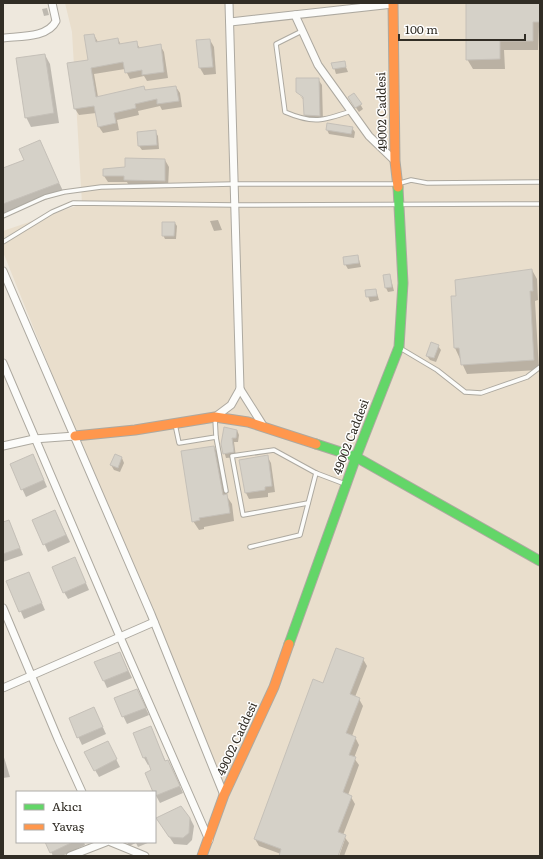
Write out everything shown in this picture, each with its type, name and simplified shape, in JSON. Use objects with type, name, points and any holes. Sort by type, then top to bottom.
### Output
[{"type":"street","points":[[3,38],[45,32],[53,28],[56,22],[52,3]]},
{"type":"street","points":[[228,3],[230,22],[233,184],[240,389],[264,427]]},
{"type":"street","points":[[230,22],[393,3]]},
{"type":"street","name":"49002 Caddesi","points":[[202,856],[224,795],[274,687],[346,484],[399,347],[403,283],[400,205],[395,160],[393,3]]},
{"type":"street","points":[[295,15],[318,65],[369,136],[395,160]]},
{"type":"street","points":[[3,271],[154,622],[224,795]]},
{"type":"street","points":[[3,363],[34,439],[209,840]]},
{"type":"street","points":[[215,417],[231,405],[240,389]]},
{"type":"street","points":[[3,446],[34,439],[135,430],[215,417],[248,422],[356,457],[540,561]]},
{"type":"street","points":[[3,608],[82,791]]},
{"type":"street","points":[[3,688],[32,677],[154,622]]},
{"type":"street","points":[[70,856],[103,843]]},
{"type":"street","points":[[113,843],[145,856]]},
{"type":"lane","points":[[302,31],[276,44],[285,112],[303,120],[327,120],[351,111]]},
{"type":"lane","points":[[3,216],[45,197],[78,189],[233,184],[397,184],[411,180],[427,183],[540,182]]},
{"type":"lane","points":[[3,242],[52,212],[73,203],[234,205],[540,204]]},
{"type":"lane","points":[[399,347],[437,370],[465,392],[481,393],[527,377],[540,367]]},
{"type":"lane","points":[[215,417],[216,437],[226,491]]},
{"type":"lane","points":[[175,423],[179,443],[216,437]]},
{"type":"lane","points":[[308,503],[243,515],[232,456],[274,450],[316,473],[346,484]]},
{"type":"lane","points":[[250,547],[300,535],[316,473]]},
{"type":"shaded area","points":[[65,3],[540,3],[540,856],[202,856],[223,799],[3,252],[3,231],[82,204],[72,32]]},
{"type":"building","points":[[466,3],[540,3],[540,22],[533,22],[533,41],[500,41],[500,59],[466,60]]},
{"type":"building","points":[[94,34],[96,42],[118,38],[119,44],[137,41],[138,48],[161,44],[164,72],[142,75],[142,70],[125,73],[123,62],[91,68],[96,97],[144,86],[145,90],[176,86],[179,101],[157,104],[157,99],[135,104],[136,108],[114,113],[116,123],[98,127],[94,106],[74,109],[67,63],[88,60],[84,35]]},
{"type":"building","points":[[210,39],[213,67],[199,68],[196,40]]},
{"type":"building","points":[[45,54],[54,113],[25,118],[16,58]]},
{"type":"building","points":[[345,61],[346,67],[333,69],[331,63]]},
{"type":"building","points":[[296,78],[319,78],[320,116],[304,115],[303,97],[296,92]]},
{"type":"building","points":[[354,93],[362,104],[355,108],[348,97]]},
{"type":"building","points":[[327,123],[353,127],[351,134],[326,130]]},
{"type":"building","points":[[156,130],[157,145],[138,146],[137,132]]},
{"type":"building","points":[[40,140],[59,183],[3,204],[3,168],[24,160],[19,149]]},
{"type":"building","points":[[125,158],[165,159],[165,181],[124,180],[124,176],[103,176],[103,169],[125,167]]},
{"type":"building","points":[[162,222],[175,222],[174,236],[162,236]]},
{"type":"building","points":[[358,255],[359,263],[344,265],[343,257]]},
{"type":"building","points":[[532,269],[533,291],[530,291],[534,360],[461,365],[459,348],[454,348],[451,296],[456,296],[455,280]]},
{"type":"building","points":[[390,274],[392,287],[385,288],[383,275]]},
{"type":"building","points":[[376,289],[377,296],[366,297],[365,290]]},
{"type":"building","points":[[431,342],[439,345],[434,358],[426,356]]},
{"type":"building","points":[[224,427],[237,430],[236,438],[232,438],[234,452],[223,454],[221,444]]},
{"type":"building","points":[[214,446],[223,495],[227,494],[230,513],[199,518],[200,520],[192,522],[181,451]]},
{"type":"building","points":[[33,454],[44,480],[21,490],[10,464]]},
{"type":"building","points":[[115,454],[122,457],[118,468],[110,465]]},
{"type":"building","points":[[268,455],[272,486],[265,487],[265,490],[245,493],[239,460]]},
{"type":"building","points":[[55,510],[66,535],[43,545],[32,520]]},
{"type":"building","points":[[9,520],[20,548],[3,554],[3,522]]},
{"type":"building","points":[[75,557],[86,583],[63,593],[52,567]]},
{"type":"building","points":[[29,572],[42,603],[19,612],[6,581]]},
{"type":"building","points":[[336,648],[364,658],[350,694],[360,698],[346,733],[356,737],[349,755],[356,757],[343,792],[352,796],[338,832],[346,835],[338,856],[279,856],[281,849],[254,839],[313,679],[323,683]]},
{"type":"building","points":[[120,652],[128,671],[103,681],[94,662]]},
{"type":"building","points":[[137,689],[146,708],[122,717],[114,698]]},
{"type":"building","points":[[94,707],[103,727],[77,738],[69,718]]},
{"type":"building","points":[[151,726],[165,761],[168,760],[180,786],[156,796],[156,791],[153,791],[145,773],[151,770],[146,757],[143,758],[133,733]]},
{"type":"building","points":[[108,741],[117,759],[94,771],[84,752]]},
{"type":"building","points":[[181,806],[190,818],[189,833],[183,838],[169,837],[156,818]]},
{"type":"building","points":[[45,843],[71,843],[50,853]]},
{"type":"traffic: fast","points":[[289,644],[356,457],[399,347],[403,283],[398,187]]},
{"type":"traffic: fast","points":[[316,444],[356,457],[540,561]]},
{"type":"traffic: slow","points":[[393,3],[395,161],[398,187]]},
{"type":"traffic: slow","points":[[75,436],[135,430],[215,417],[248,422],[316,444]]},
{"type":"traffic: slow","points":[[202,856],[224,795],[274,687],[289,644]]}]
